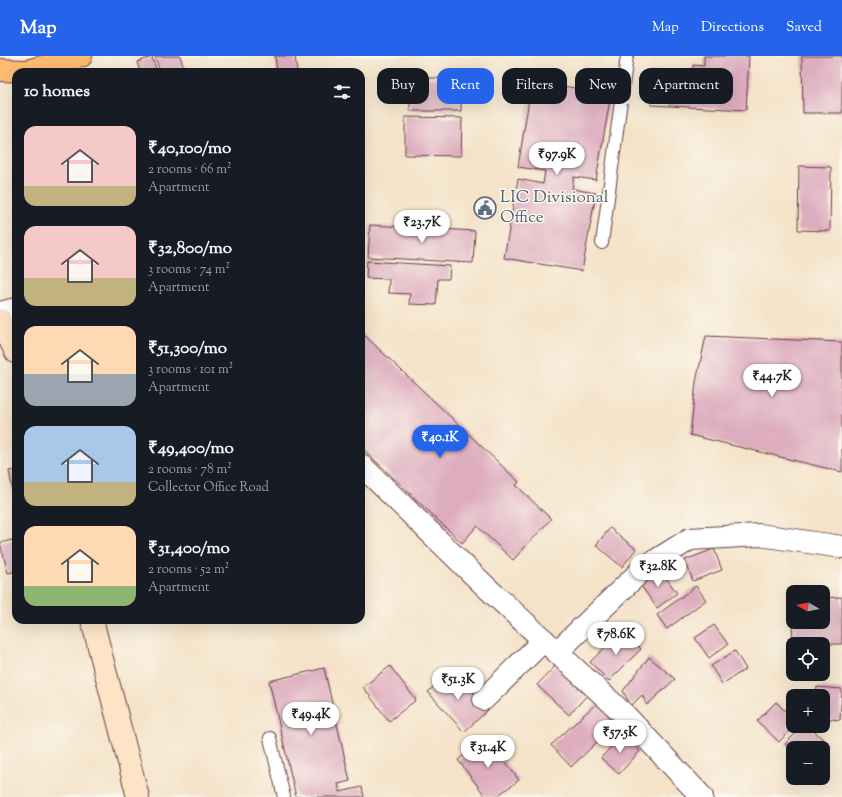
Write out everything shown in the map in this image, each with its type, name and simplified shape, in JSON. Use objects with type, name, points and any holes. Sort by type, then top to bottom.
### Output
[{"type":"main road","points":[[39,68],[81,56]]},
{"type":"main road","points":[[0,70],[12,72]]},
{"type":"main road","points":[[0,82],[12,77]]},
{"type":"main road","points":[[0,320],[12,344]]},
{"type":"main road","points":[[93,624],[138,797]]},
{"type":"street","points":[[0,313],[12,310]]},
{"type":"street","points":[[365,469],[485,586],[624,714],[702,797]]},
{"type":"street","points":[[484,699],[644,568],[690,539],[760,535],[842,547]]},
{"type":"lane","points":[[602,243],[627,56]]},
{"type":"lane","points":[[270,738],[284,797]]},
{"type":"building","points":[[155,56],[180,56],[184,68],[159,68]]},
{"type":"building","points":[[275,56],[295,56],[296,68],[276,68]]},
{"type":"building","points":[[704,56],[749,56],[746,110],[651,105],[733,104],[733,68],[693,68],[693,65],[704,66]]},
{"type":"building","points":[[802,56],[842,56],[842,113],[803,113]]},
{"type":"building","points":[[152,57],[156,68],[139,68],[137,62]]},
{"type":"building","points":[[429,78],[437,78],[437,104],[461,104],[461,111],[410,111],[410,104],[429,104]]},
{"type":"building","points":[[567,87],[575,88],[575,104],[609,104],[596,180],[574,177],[572,189],[596,193],[582,271],[504,258],[518,179],[543,184],[545,171],[518,167],[528,104],[567,104]]},
{"type":"building","points":[[405,117],[462,118],[461,156],[405,155]]},
{"type":"building","points":[[799,166],[831,167],[830,231],[798,230]]},
{"type":"building","points":[[370,225],[475,231],[473,263],[368,257]]},
{"type":"building","points":[[367,261],[450,266],[449,279],[438,279],[436,305],[409,304],[410,294],[388,293],[389,279],[366,278]]},
{"type":"building","points":[[365,336],[519,482],[516,485],[551,519],[513,560],[477,526],[462,543],[365,451]]},
{"type":"building","points":[[706,336],[842,342],[842,472],[690,435],[696,382]]},
{"type":"building","points":[[9,471],[12,471],[12,486]]},
{"type":"building","points":[[610,528],[636,549],[622,567],[596,545]]},
{"type":"building","points":[[12,540],[12,572],[8,573],[0,543]]},
{"type":"building","points":[[714,549],[722,570],[693,581],[685,560]]},
{"type":"building","points":[[659,568],[677,593],[657,608],[639,583]]},
{"type":"building","points":[[696,586],[706,600],[667,629],[657,615]]},
{"type":"building","points":[[842,597],[842,644],[830,644],[830,637],[793,637],[792,629],[830,629],[830,598]]},
{"type":"building","points":[[714,625],[728,644],[709,658],[695,638]]},
{"type":"building","points":[[623,630],[641,649],[609,681],[590,662]]},
{"type":"building","points":[[735,651],[746,669],[722,684],[711,666]]},
{"type":"building","points":[[649,657],[675,679],[647,705],[642,695],[631,706],[623,691]]},
{"type":"building","points":[[559,662],[590,692],[569,715],[537,685]]},
{"type":"building","points":[[390,666],[416,700],[389,721],[363,687]]},
{"type":"building","points":[[324,668],[350,781],[338,784],[340,792],[362,787],[364,797],[296,797],[269,681]]},
{"type":"building","points":[[452,669],[489,709],[464,732],[428,692]]},
{"type":"building","points":[[817,687],[842,689],[840,720],[830,719],[830,689],[817,689]]},
{"type":"building","points":[[776,702],[786,712],[786,733],[787,733],[779,742],[757,721]]},
{"type":"building","points":[[597,703],[616,724],[571,767],[551,745]]},
{"type":"building","points":[[796,733],[816,733],[825,741],[788,741]]},
{"type":"building","points":[[621,735],[640,751],[619,774],[601,758]]},
{"type":"building","points":[[487,737],[519,780],[496,797],[486,797],[458,760]]},
{"type":"place","name":"LIC Divisional Office","points":[[485,208]]}]
